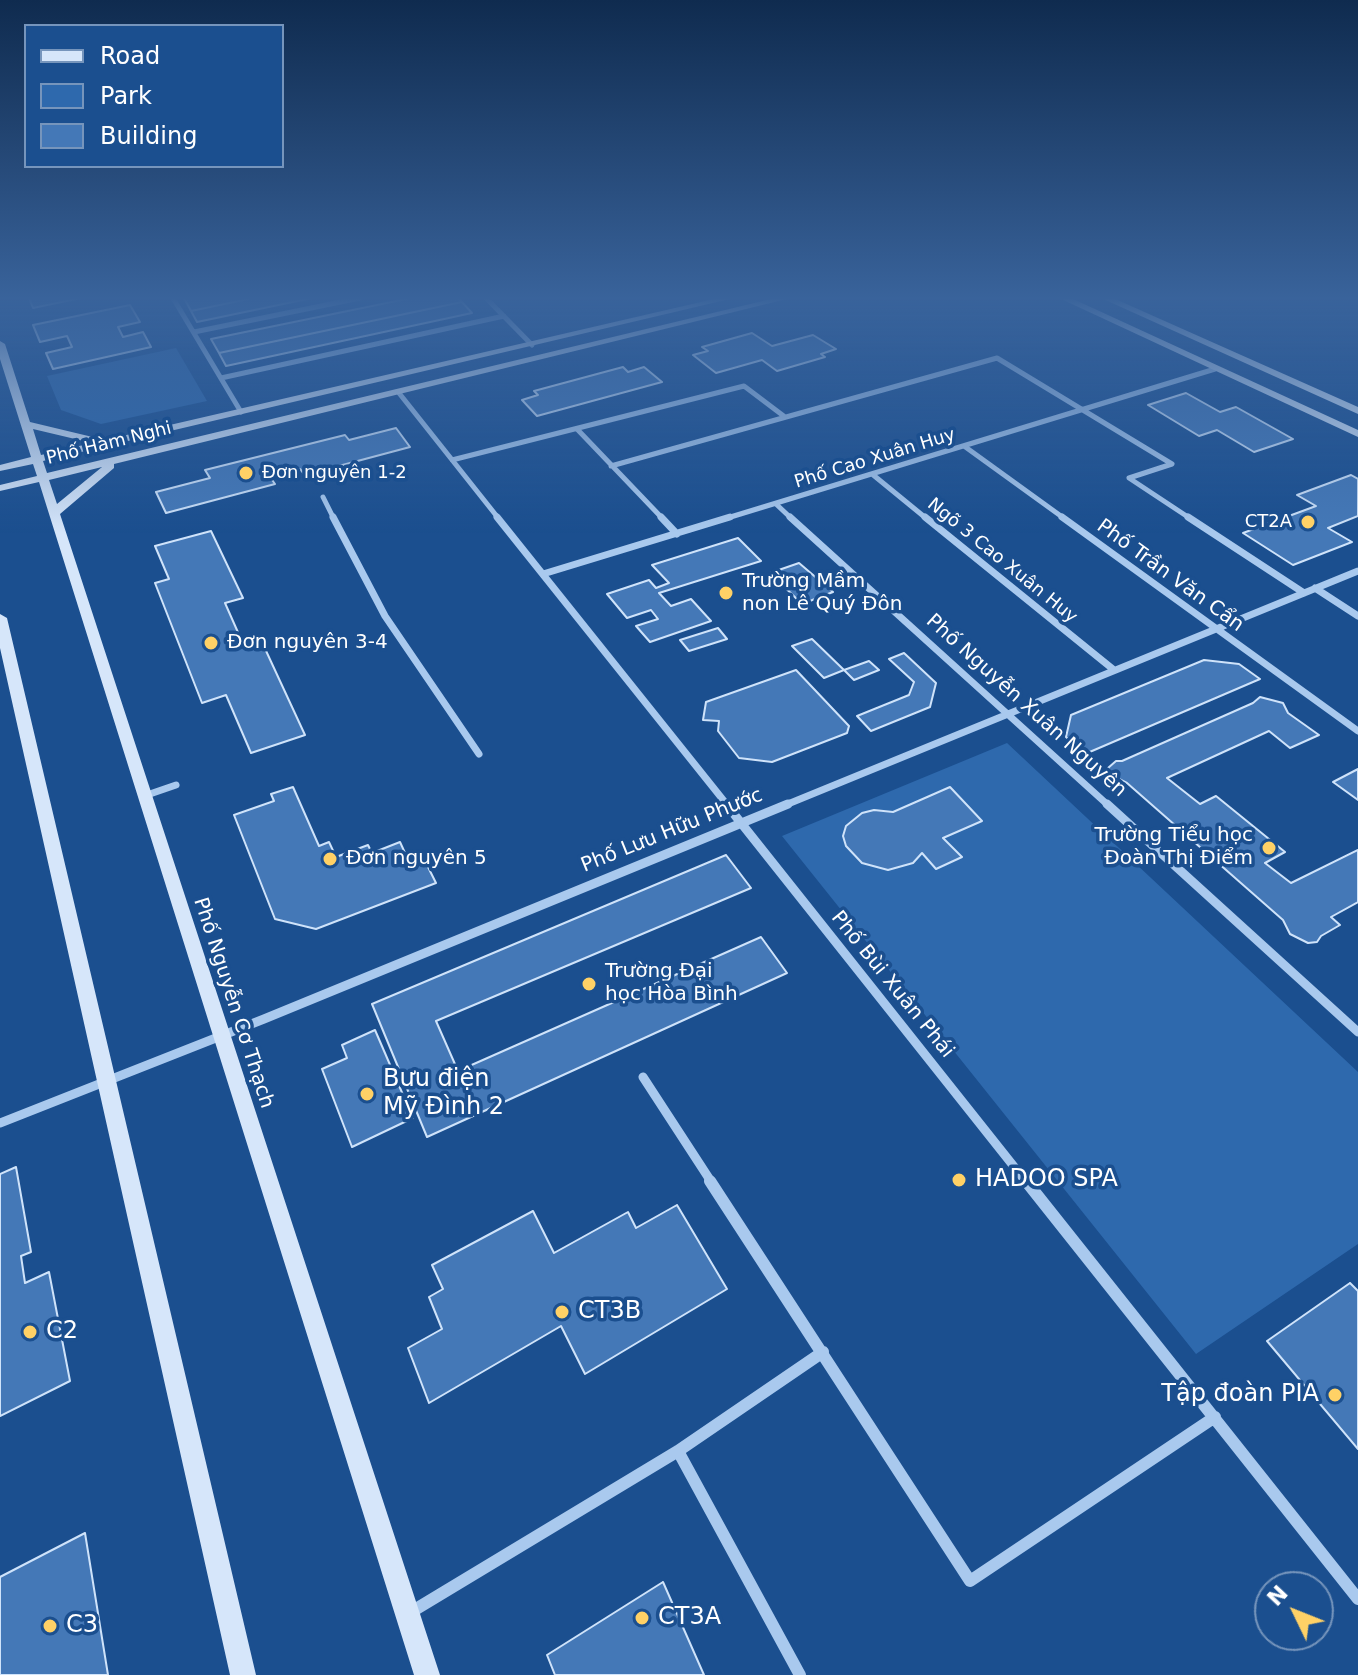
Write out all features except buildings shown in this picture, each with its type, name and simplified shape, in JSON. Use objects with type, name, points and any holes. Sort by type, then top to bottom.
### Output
[{"type":"main road","name":"Phố Nguyễn Cơ Thạch","points":[[10,376],[427,1675]]},
{"type":"main road","name":"Phố Hàm Nghi","points":[[0,468],[397,376]]},
{"type":"main road","name":"Phố Hàm Nghi","points":[[0,488],[467,376]]},
{"type":"main road","points":[[1231,376],[1358,434]]},
{"type":"main road","points":[[1280,376],[1358,411]]},
{"type":"main road","points":[[26,424],[107,444]]},
{"type":"main road","points":[[53,514],[116,461]]},
{"type":"main road","points":[[0,618],[5,663],[106,1081],[243,1675]]},
{"type":"street","points":[[229,376],[221,378],[241,412]]},
{"type":"street","points":[[611,466],[932,376]]},
{"type":"street","points":[[1028,376],[1172,464],[1129,478],[1304,593]]},
{"type":"street","name":"Phố Cao Xuân Huy","points":[[543,574],[1192,376]]},
{"type":"street","points":[[452,460],[744,386],[785,417]]},
{"type":"street","name":"Phố Bùi Xuân Phái","points":[[399,393],[1358,1599]]},
{"type":"street","points":[[577,429],[677,534]]},
{"type":"street","name":"Phố Trần Văn Cẩn","points":[[964,446],[1358,731]]},
{"type":"street","name":"Ngõ 3 Cao Xuân Huy","points":[[872,474],[1114,670]]},
{"type":"street","points":[[323,497],[385,616],[479,754]]},
{"type":"street","name":"Phố Nguyễn Xuân Nguyên","points":[[776,504],[1358,1032]]},
{"type":"street","name":"Phố Lưu Hữu Phước","points":[[0,1123],[1358,571]]},
{"type":"street","points":[[1315,588],[1358,616]]},
{"type":"street","points":[[144,796],[176,785]]},
{"type":"street","points":[[643,1077],[970,1581],[1215,1417]]},
{"type":"street","points":[[407,1614],[678,1451],[823,1352]]},
{"type":"street","points":[[678,1451],[800,1675]]},
{"type":"green space","points":[[47,376],[192,376],[207,401],[101,424],[61,410]]},
{"type":"green space","points":[[1007,743],[1358,1072],[1358,1244],[1196,1354],[782,836]]},
{"type":"place","name":"Đơn nguyên 1-2","points":[[246,473]]},
{"type":"place","name":"CT2A","points":[[1308,522]]},
{"type":"place","name":"Trường Mầm non Lê Quý Đôn","points":[[726,593]]},
{"type":"place","name":"Đơn nguyên 3-4","points":[[211,643]]},
{"type":"place","name":"Trường Tiểu học Đoàn Thị Điểm","points":[[1269,848]]},
{"type":"place","name":"Đơn nguyên 5","points":[[330,859]]},
{"type":"place","name":"Trường Đại học Hòa Bình","points":[[589,984]]},
{"type":"place","name":"Bưu điện Mỹ Đình 2","points":[[367,1094]]},
{"type":"place","name":"HADOO SPA","points":[[959,1180]]},
{"type":"place","name":"CT3B","points":[[562,1312]]},
{"type":"place","name":"C2","points":[[30,1332]]},
{"type":"place","name":"Tập đoàn PIA","points":[[1335,1395]]},
{"type":"place","name":"CT3A","points":[[642,1618]]},
{"type":"place","name":"C3","points":[[50,1626]]}]
